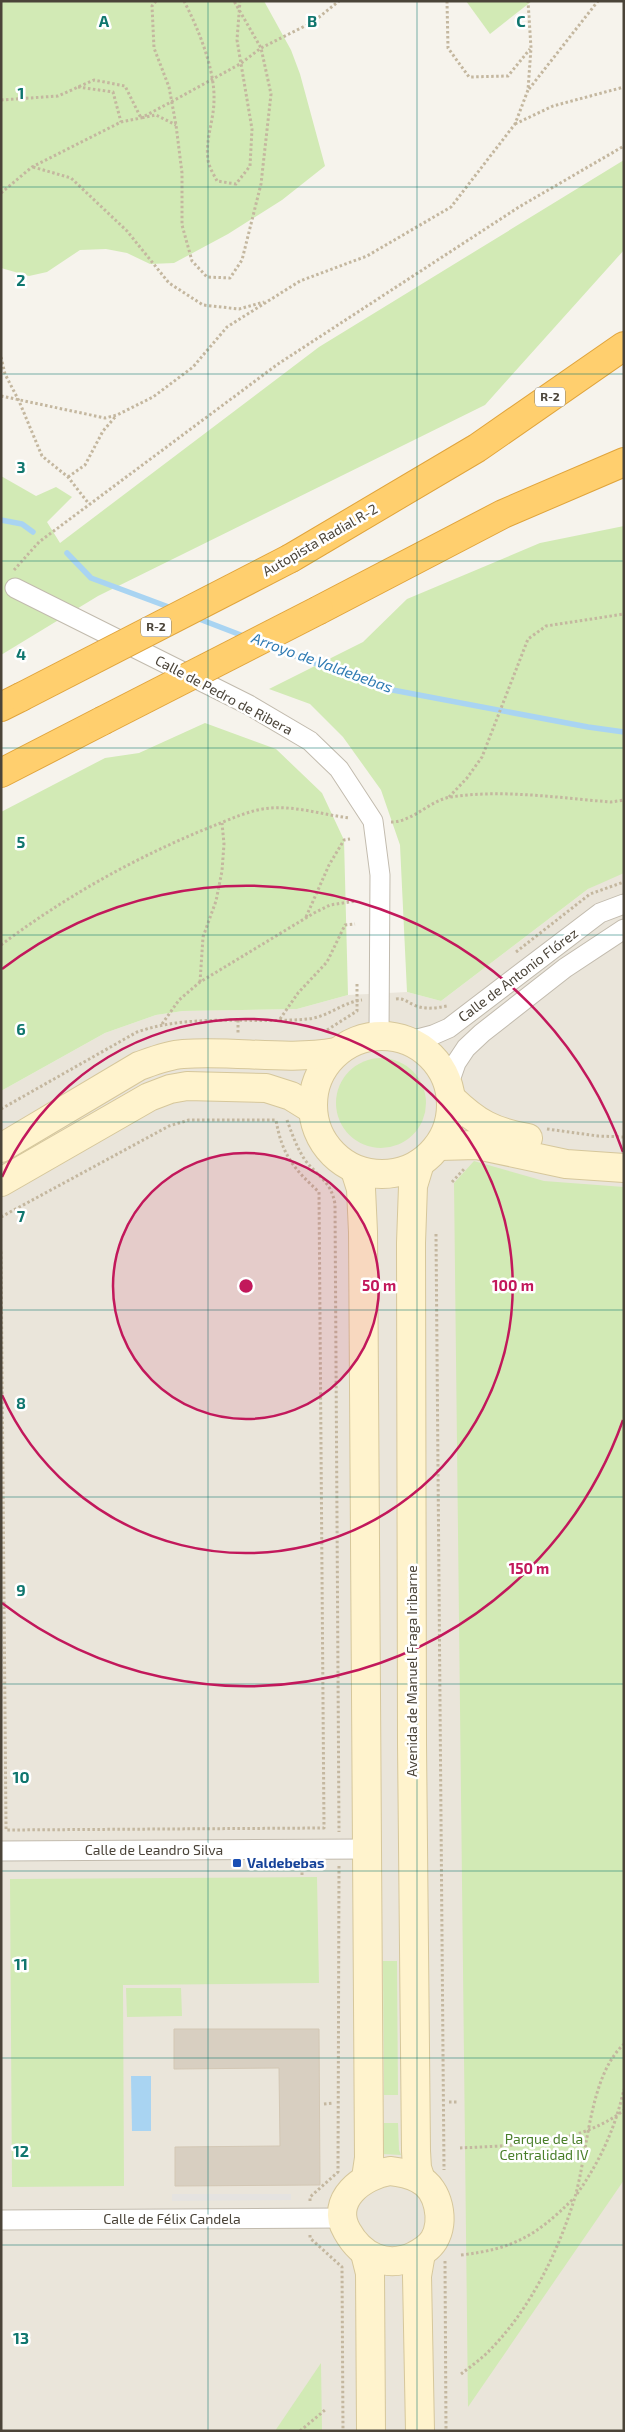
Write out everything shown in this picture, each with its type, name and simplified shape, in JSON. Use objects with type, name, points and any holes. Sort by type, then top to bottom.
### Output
[{"type":"highway","name":"Autopista Radial R-2","points":[[11,702],[291,558],[477,448],[624,346]]},
{"type":"highway","points":[[1,773],[503,514],[624,462]]},
{"type":"street","name":"Calle de Pedro de Ribera","points":[[15,588],[249,705],[310,741],[339,769],[373,821],[380,875],[379,1036]]},
{"type":"street","name":"Calle de Antonio Flórez","points":[[410,1041],[449,1028],[600,913],[624,904]]},
{"type":"street","name":"Calle de Antonio Flórez","points":[[450,1091],[456,1063],[466,1048],[482,1033],[565,968],[624,929]]},
{"type":"street","points":[[1,1148],[139,1066],[162,1058],[183,1054],[303,1057],[331,1041],[349,1044],[379,1036],[410,1041],[427,1052],[440,1066],[450,1091],[451,1119],[430,1155]]},
{"type":"street","points":[[331,1041],[314,1090],[312,1109],[316,1128],[325,1146],[339,1160],[355,1170],[377,1175],[400,1173],[430,1155],[477,1145],[566,1164],[624,1168]]},
{"type":"street","points":[[1,1182],[149,1097],[170,1089],[206,1085],[266,1088],[291,1096],[312,1109]]},
{"type":"street","points":[[450,1091],[478,1121],[504,1134],[568,1145],[624,1149]]},
{"type":"street","name":"Avenida de Manuel Fraga Iribarne","points":[[430,1155],[413,1186],[411,1243],[416,2151],[417,2168],[434,2178]]},
{"type":"street","points":[[355,1170],[361,1189],[363,1213],[369,2158],[366,2178]]},
{"type":"street","name":"Calle de Leandro Silva","points":[[1,1851],[368,1849]]},
{"type":"street","points":[[420,2431],[417,2276],[434,2254],[434,2240],[440,2221],[439,2208],[435,2197],[434,2178],[390,2171],[366,2178],[353,2188],[347,2197],[342,2218],[352,2240],[365,2253],[380,2261],[392,2262],[434,2254]]},
{"type":"street","name":"Calle de Félix Candela","points":[[1,2220],[342,2218]]},
{"type":"street","points":[[365,2253],[370,2273],[371,2431]]},
{"type":"path","points":[[156,1],[152,6],[154,48],[169,87],[176,125],[182,173],[182,225],[192,261],[207,277],[230,278],[242,260],[261,184],[271,94],[261,48],[234,1]]},
{"type":"path","points":[[184,1],[198,28],[212,78],[214,99],[209,131],[208,162],[217,182],[236,184],[250,166],[252,129],[237,40],[240,1]]},
{"type":"path","points":[[141,118],[240,64],[261,48],[313,22],[339,1]]},
{"type":"path","points":[[447,1],[448,48],[469,78],[508,76],[531,48]]},
{"type":"path","points":[[1,396],[105,418],[117,416],[153,397],[193,367],[227,327],[268,301],[300,281],[367,256],[451,207],[515,124],[528,90],[531,48],[528,1]]},
{"type":"path","points":[[528,90],[598,1]]},
{"type":"path","points":[[1,100],[58,96],[94,80],[125,86],[141,118]]},
{"type":"path","points":[[78,87],[113,92],[121,122]]},
{"type":"path","points":[[515,124],[553,106],[624,87]]},
{"type":"path","points":[[1,193],[32,167],[121,122],[156,114],[176,125]]},
{"type":"path","points":[[15,588],[12,572],[39,542],[278,364],[519,207],[624,146]]},
{"type":"path","points":[[32,167],[71,178],[127,231],[169,283],[203,305],[239,309],[268,301]]},
{"type":"path","points":[[1,357],[5,374],[19,401],[42,456],[68,477],[90,504]]},
{"type":"path","points":[[68,477],[85,465],[103,431],[117,416]]},
{"type":"path","points":[[1,945],[51,911],[120,869],[175,842],[222,823],[270,808],[373,821],[396,822],[449,797],[467,778],[482,757],[493,734],[528,639],[546,626],[624,614]]},
{"type":"path","points":[[449,797],[495,794],[611,802],[624,800]]},
{"type":"path","points":[[200,982],[203,937],[216,901],[222,871],[224,844],[222,823]]},
{"type":"path","points":[[306,918],[329,865],[344,840],[350,839]]},
{"type":"path","points":[[515,953],[590,894],[624,882]]},
{"type":"path","points":[[162,1025],[180,1000],[200,982],[330,905],[356,901]]},
{"type":"path","points":[[280,1019],[298,993],[327,962],[345,925],[355,924]]},
{"type":"path","points":[[331,1041],[357,1011],[357,982]]},
{"type":"path","points":[[403,998],[415,1006],[429,1009],[446,1006],[454,1000]]},
{"type":"path","points":[[238,1020],[238,1038]]},
{"type":"path","points":[[286,1118],[297,1147],[306,1161],[330,1186],[335,1204],[339,1829]]},
{"type":"path","points":[[1,1217],[169,1126],[189,1120],[276,1120],[279,1139],[286,1156],[305,1181],[319,1192],[324,1828],[6,1830],[1,1249]]},
{"type":"path","points":[[541,1128],[598,1136],[624,1137]]},
{"type":"path","points":[[434,2178],[443,2170],[436,1243]]},
{"type":"path","points":[[310,2197],[338,2172],[339,1869]]},
{"type":"path","points":[[462,2374],[488,2353],[521,2313],[546,2269],[575,2197],[601,2078],[615,2052],[624,2044]]},
{"type":"path","points":[[461,2255],[491,2251],[521,2241],[547,2224],[575,2197],[597,2165],[614,2130],[624,2089]]},
{"type":"path","points":[[449,2102],[460,2102]]},
{"type":"path","points":[[324,2104],[333,2103]]},
{"type":"path","points":[[460,2148],[534,2144],[590,2129],[624,2110]]},
{"type":"path","points":[[310,2238],[342,2267],[343,2431]]},
{"type":"path","points":[[434,2254],[444,2265],[446,2431]]},
{"type":"path","points":[[300,2431],[325,2410]]},
{"type":"shaded area","points":[[619,873],[624,873],[624,2431],[1,2431],[1,1091],[105,1033],[156,1015],[183,1011],[297,1009],[348,995],[407,992],[441,1001],[588,889]]},
{"type":"shaded area","points":[[172,2194],[291,2194],[291,2200],[172,2201]]},
{"type":"green space","points":[[1,1],[264,1],[291,50],[300,74],[325,166],[282,200],[228,234],[174,263],[150,264],[127,253],[106,249],[80,250],[47,272],[29,276],[1,268]]},
{"type":"green space","points":[[466,1],[532,1],[490,34]]},
{"type":"green space","points":[[624,160],[624,250],[485,405],[98,596],[1,655],[1,476],[36,496],[56,487],[72,497],[47,522],[60,543],[319,347]]},
{"type":"green space","points":[[624,526],[624,873],[588,889],[441,1001],[407,992],[400,845],[381,790],[343,737],[310,704],[269,689],[363,642],[407,599],[540,543]]},
{"type":"green space","points":[[205,723],[276,749],[322,793],[344,840],[348,995],[297,1009],[183,1011],[156,1015],[105,1033],[1,1091],[1,812],[105,758],[139,753]]},
{"type":"green space","points":[[381,1058],[398,1061],[413,1071],[423,1086],[426,1103],[423,1120],[413,1135],[398,1145],[381,1148],[364,1145],[349,1135],[339,1120],[336,1103],[339,1086],[349,1071],[364,1061]]},
{"type":"green space","name":"Parque de la Centralidad IV","points":[[474,1161],[544,1181],[624,1187],[624,2180],[468,2407],[454,1183]]},
{"type":"green space","points":[[317,1877],[319,1983],[123,1985],[124,2186],[12,2187],[10,1879]]},
{"type":"green space","points":[[383,1961],[397,1961],[398,2095],[384,2095]]},
{"type":"green space","points":[[126,1988],[181,1988],[182,2016],[127,2017]]},
{"type":"green space","points":[[384,2123],[398,2123],[399,2150],[401,2155],[382,2154]]},
{"type":"green space","points":[[321,2363],[322,2431],[275,2431]]},
{"type":"water","points":[[131,2076],[151,2076],[151,2131],[132,2131]]},
{"type":"building","points":[[174,2029],[319,2029],[320,2185],[175,2186],[175,2147],[280,2146],[279,2068],[174,2069]]},
{"type":"waterway","name":"Arroyo de Valdebebas","points":[[1,520],[22,524],[33,532]]},
{"type":"waterway","name":"Arroyo de Valdebebas","points":[[67,553],[91,578],[174,609]]},
{"type":"waterway","name":"Arroyo de Valdebebas","points":[[194,617],[246,637]]},
{"type":"waterway","name":"Arroyo de Valdebebas","points":[[268,646],[382,688],[588,727],[624,732]]},
{"type":"place","name":"Valdebebas","points":[[237,1863]]}]
